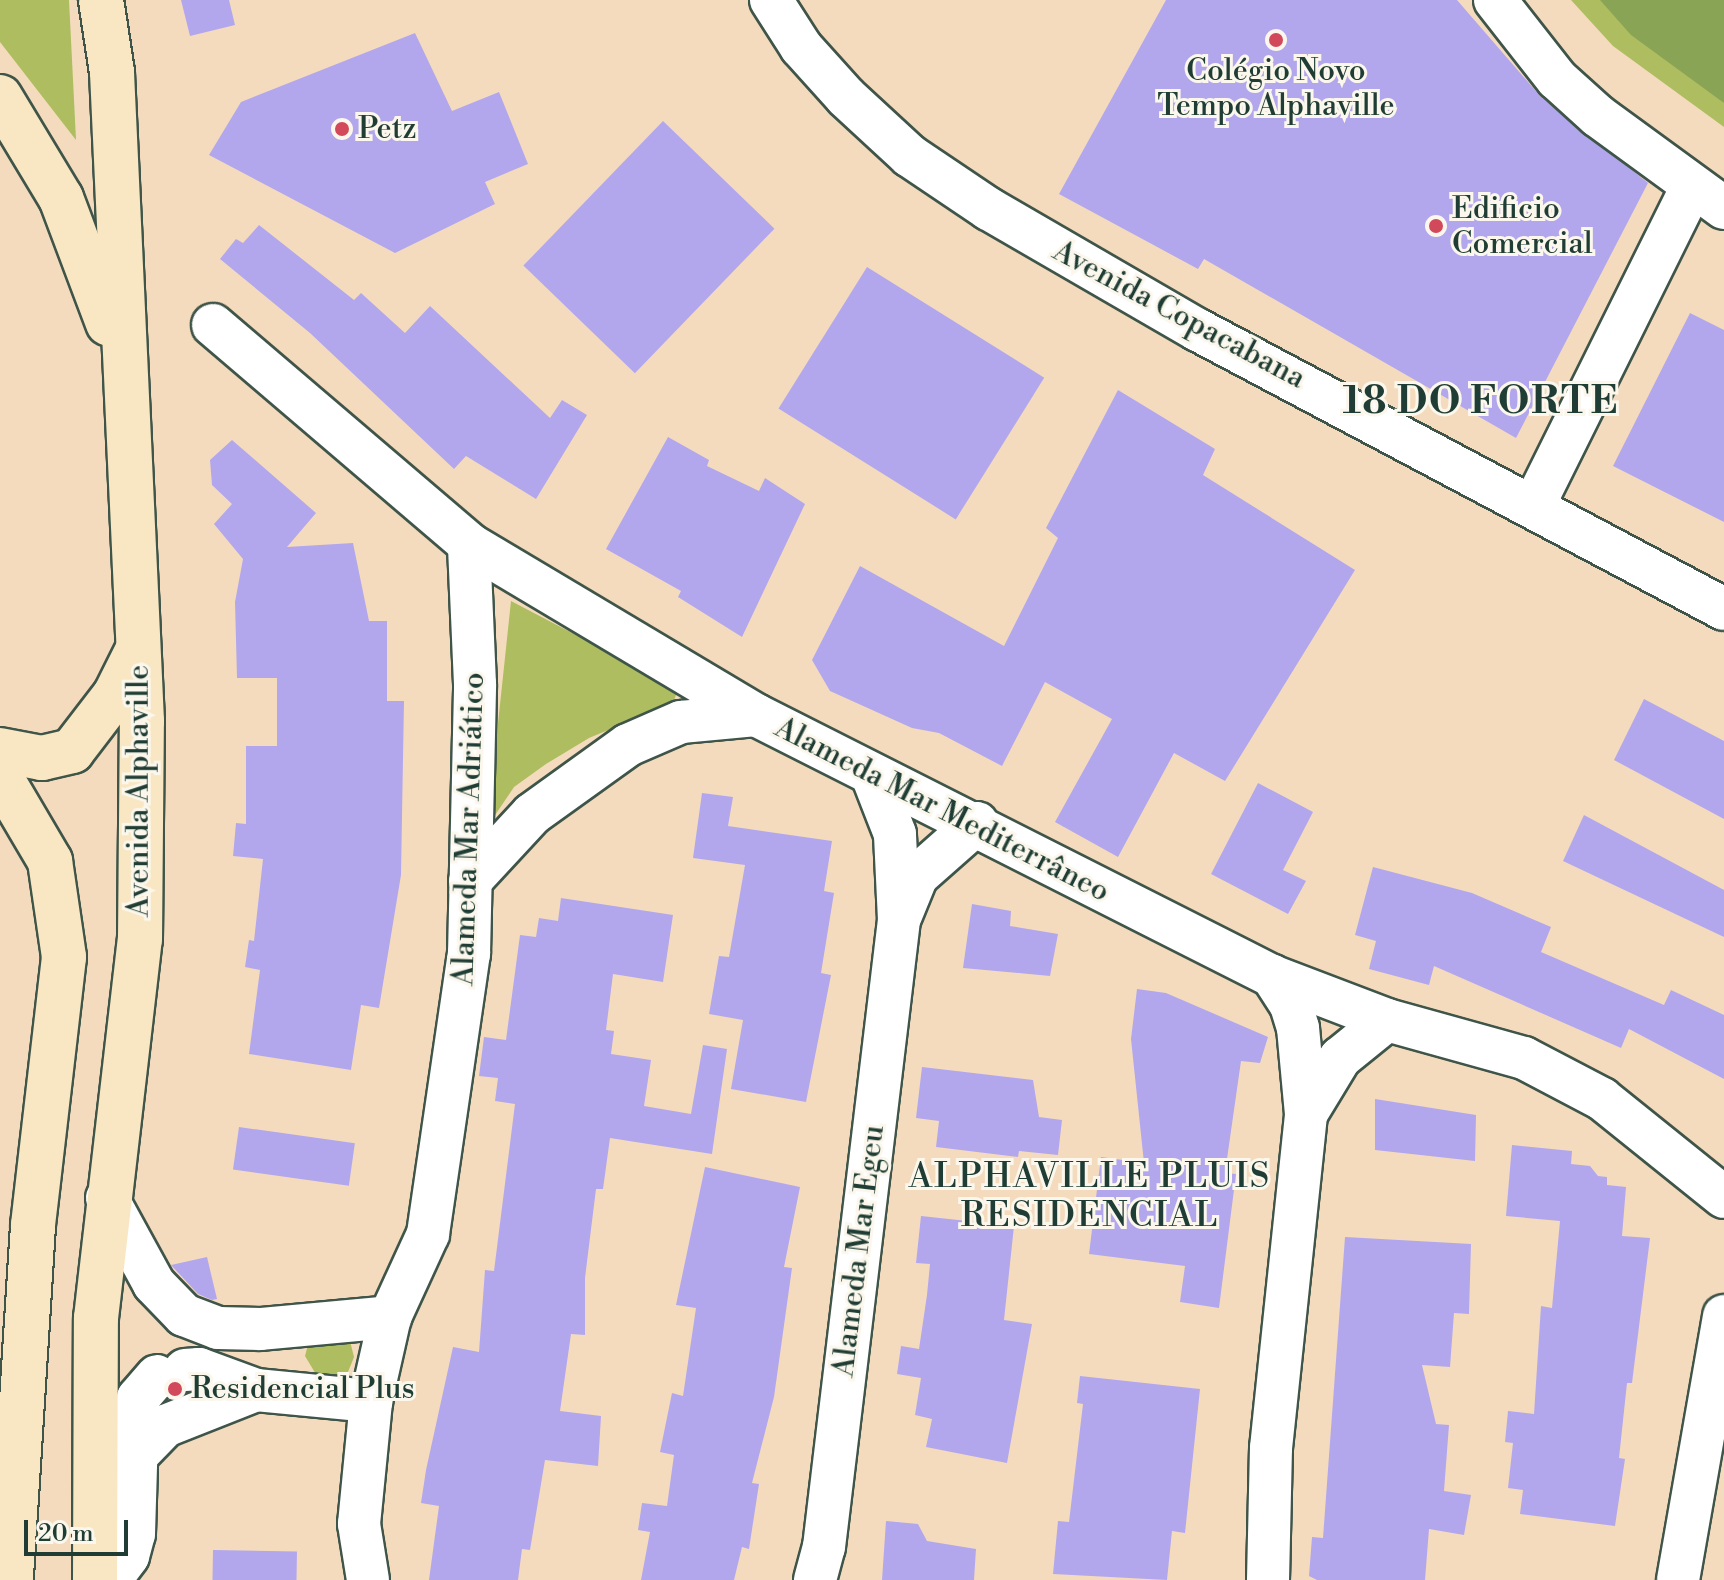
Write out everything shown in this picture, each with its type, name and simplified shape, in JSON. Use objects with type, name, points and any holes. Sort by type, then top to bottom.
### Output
[{"type":"main road","name":"Avenida Alphaville","points":[[95,1580],[96,1318],[107,1198],[140,939],[138,649],[121,359],[112,72],[101,0]]},
{"type":"main road","points":[[0,97],[61,198],[121,359]]},
{"type":"main road","points":[[0,750],[42,758],[72,751],[115,695],[138,649]]},
{"type":"main road","points":[[0,776],[50,861],[64,957],[33,1226],[11,1580]]},
{"type":"street","name":"Avenida Copacabana","points":[[771,0],[801,47],[846,97],[910,156],[989,209],[1198,330],[1724,609]]},
{"type":"street","points":[[1495,0],[1557,79],[1708,198],[1533,507]]},
{"type":"street","name":"Alameda Mar Mediterrâneo","points":[[213,325],[469,544],[756,715],[872,775],[977,823],[1272,976],[1387,1020],[1524,1058],[1602,1099],[1724,1197]]},
{"type":"street","name":"Alameda Mar Adriático","points":[[368,1580],[359,1524],[371,1401],[390,1317],[414,1274],[428,1234],[469,954],[475,684],[469,544]]},
{"type":"street","points":[[470,881],[532,814],[628,745],[681,722],[756,715]]},
{"type":"street","name":"Alameda Mar Egeu","points":[[815,1580],[824,1547],[899,920],[895,834],[872,775]]},
{"type":"street","name":"Alameda Mar Egeu","points":[[899,920],[917,876],[977,823]]},
{"type":"street","points":[[1268,1580],[1271,1448],[1306,1114],[1298,1028],[1291,1005],[1272,976]]},
{"type":"street","points":[[1306,1114],[1340,1058],[1387,1020]]},
{"type":"street","points":[[107,1198],[154,1284],[184,1315],[218,1328],[390,1317]]},
{"type":"street","points":[[1678,1580],[1724,1316]]},
{"type":"street","points":[[265,1391],[280,1326]]},
{"type":"street","points":[[110,1580],[128,1556],[134,1534],[138,1398],[171,1373],[199,1369],[265,1391],[371,1401]]},
{"type":"street","points":[[135,1457],[165,1426],[265,1391]]},
{"type":"green space","points":[[0,0],[69,0],[76,140],[0,42]]},
{"type":"green space","points":[[1571,0],[1724,0],[1724,127],[1613,46]]},
{"type":"green space","points":[[1600,0],[1724,0],[1724,103],[1631,35]]},
{"type":"green space","points":[[511,601],[675,687],[676,695],[673,703],[589,738],[546,764],[514,787],[487,827]]},
{"type":"green space","points":[[309,1341],[350,1341],[354,1357],[348,1372],[341,1377],[317,1376],[305,1356]]},
{"type":"building","points":[[181,0],[229,0],[235,25],[190,36]]},
{"type":"building","name":"Edificio Comercial","points":[[1166,0],[1457,0],[1541,97],[1648,183],[1516,438],[1204,259],[1198,269],[1059,194]]},
{"type":"building","name":"Petz","points":[[415,33],[452,111],[499,92],[528,164],[485,182],[495,204],[395,253],[209,155],[241,102]]},
{"type":"building","points":[[663,121],[774,229],[635,373],[523,266]]},
{"type":"building","points":[[259,225],[354,300],[361,293],[405,333],[430,306],[550,418],[562,400],[587,415],[536,499],[466,456],[454,469],[310,333],[220,259],[236,239],[243,243]]},
{"type":"building","points":[[867,267],[1044,378],[956,519],[779,409]]},
{"type":"building","points":[[1690,313],[1724,330],[1724,522],[1613,466]]},
{"type":"building","points":[[1118,390],[1215,449],[1203,475],[1355,570],[1225,781],[1174,753],[1118,857],[1055,822],[1112,719],[1045,682],[1002,766],[939,733],[912,728],[830,691],[812,660],[860,566],[1004,646],[1058,538],[1046,528]]},
{"type":"building","points":[[668,437],[709,460],[707,466],[759,491],[765,478],[805,504],[742,637],[678,597],[681,591],[606,549]]},
{"type":"building","points":[[232,440],[316,513],[287,547],[353,543],[369,621],[387,621],[387,701],[404,701],[401,875],[379,1008],[361,1005],[351,1070],[249,1054],[260,970],[245,967],[249,940],[254,941],[263,859],[233,856],[236,823],[246,824],[246,746],[277,746],[277,678],[237,678],[235,602],[243,559],[214,524],[232,504],[212,485],[210,460]]},
{"type":"building","points":[[1644,699],[1724,741],[1724,819],[1614,760]]},
{"type":"building","points":[[1258,783],[1313,812],[1283,870],[1306,881],[1288,914],[1211,874]]},
{"type":"building","points":[[702,793],[733,797],[728,826],[832,841],[824,891],[834,893],[821,973],[831,975],[806,1102],[731,1089],[743,1020],[709,1014],[719,956],[729,957],[745,865],[693,858]]},
{"type":"building","points":[[1584,815],[1724,890],[1724,937],[1563,861]]},
{"type":"building","points":[[1373,867],[1472,893],[1551,927],[1541,952],[1664,1005],[1671,990],[1724,1015],[1724,1079],[1629,1029],[1621,1048],[1434,966],[1429,985],[1369,969],[1376,941],[1355,935]]},
{"type":"building","points":[[561,898],[673,915],[663,982],[613,974],[606,1030],[614,1031],[611,1054],[651,1060],[644,1106],[691,1114],[703,1045],[727,1049],[712,1154],[610,1138],[603,1189],[596,1189],[585,1278],[585,1335],[571,1334],[560,1411],[601,1416],[598,1466],[545,1460],[530,1550],[522,1549],[518,1580],[429,1580],[439,1506],[421,1503],[426,1470],[453,1347],[479,1352],[485,1270],[494,1271],[515,1104],[495,1101],[498,1078],[479,1076],[484,1037],[506,1040],[520,935],[536,937],[539,918],[558,921]]},
{"type":"building","points":[[972,904],[1011,911],[1010,926],[1058,934],[1050,976],[963,968]]},
{"type":"building","points":[[1137,989],[1166,993],[1268,1037],[1260,1063],[1241,1061],[1225,1173],[1236,1174],[1219,1308],[1180,1302],[1185,1266],[1089,1254],[1101,1157],[1144,1163],[1131,1039]]},
{"type":"building","points":[[922,1067],[1033,1080],[1039,1117],[1062,1120],[1058,1155],[1019,1151],[1018,1157],[936,1147],[939,1121],[916,1118]]},
{"type":"building","points":[[1375,1099],[1476,1115],[1475,1161],[1375,1150]]},
{"type":"building","points":[[239,1127],[355,1143],[349,1186],[233,1170]]},
{"type":"building","points":[[1512,1145],[1572,1151],[1571,1164],[1590,1166],[1598,1176],[1607,1177],[1607,1185],[1626,1187],[1622,1236],[1650,1238],[1632,1383],[1627,1383],[1619,1458],[1625,1459],[1615,1526],[1520,1514],[1523,1490],[1508,1488],[1513,1443],[1505,1442],[1508,1411],[1534,1414],[1541,1306],[1552,1308],[1560,1221],[1506,1216]]},
{"type":"building","points":[[705,1167],[800,1187],[784,1267],[792,1268],[774,1397],[752,1483],[759,1484],[749,1549],[742,1547],[734,1580],[641,1580],[650,1532],[638,1530],[642,1503],[667,1506],[674,1455],[660,1452],[672,1393],[683,1396],[696,1308],[676,1305]]},
{"type":"building","points":[[921,1216],[1014,1226],[1004,1320],[1032,1324],[1007,1463],[926,1447],[932,1419],[915,1415],[921,1378],[897,1374],[901,1346],[919,1349],[930,1264],[916,1263]]},
{"type":"building","points":[[1345,1237],[1471,1244],[1469,1314],[1454,1313],[1450,1367],[1422,1365],[1436,1424],[1449,1425],[1444,1491],[1471,1495],[1464,1535],[1429,1529],[1425,1580],[1317,1580],[1309,1576],[1312,1537],[1323,1538]]},
{"type":"building","points":[[207,1257],[217,1299],[212,1300],[198,1294],[171,1265]]},
{"type":"building","points":[[1080,1376],[1200,1389],[1185,1533],[1172,1531],[1167,1580],[1053,1574],[1058,1521],[1069,1522],[1083,1404],[1077,1403]]},
{"type":"building","points":[[886,1521],[918,1524],[927,1541],[976,1549],[974,1580],[882,1580]]},
{"type":"building","points":[[213,1550],[297,1551],[296,1580],[212,1580]]},
{"type":"place","name":"Colégio Novo Tempo Alphaville","points":[[1276,40]]},
{"type":"place","name":"Petz","points":[[342,129]]},
{"type":"place","name":"Edificio Comercial","points":[[1436,226]]},
{"type":"place","name":"Residencial Plus","points":[[175,1389]]},
{"type":"district","name":"18 DO FORTE","points":[[1481,402]]},
{"type":"district","name":"ALPHAVILLE PLUIS RESIDENCIAL","points":[[1090,1196]]}]
